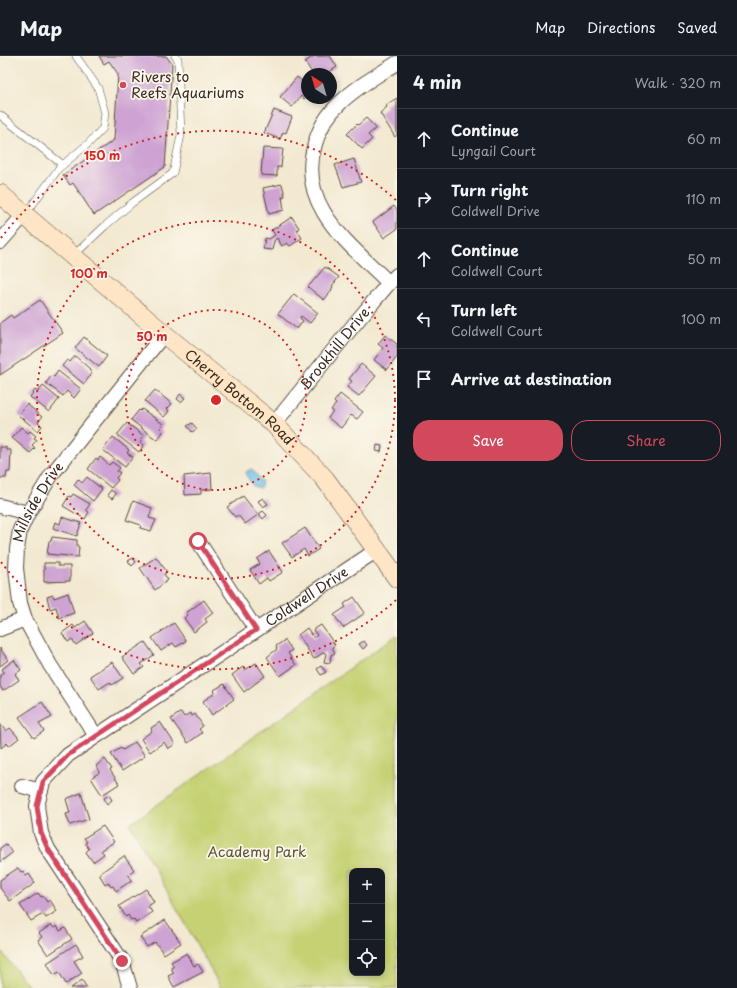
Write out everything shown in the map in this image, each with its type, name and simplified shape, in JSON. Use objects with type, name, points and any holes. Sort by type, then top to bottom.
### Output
[{"type":"main road","name":"Cherry Bottom Road","points":[[0,194],[164,334],[274,424],[325,479],[397,578]]},
{"type":"street","points":[[393,279],[334,227],[317,202],[310,176],[312,152],[318,135],[327,118],[339,103],[349,95],[397,63]]},
{"type":"street","points":[[0,242],[24,215]]},
{"type":"street","name":"Brookhill Drive","points":[[274,424],[393,279]]},
{"type":"street","name":"Millside Drive","points":[[96,736],[50,665],[25,619],[20,603],[16,568],[20,530],[28,513],[52,474],[164,334]]},
{"type":"street","points":[[0,506],[28,513]]},
{"type":"street","points":[[198,541],[256,630]]},
{"type":"street","name":"Coldwell Drive","points":[[130,988],[122,961],[48,849],[41,833],[37,806],[43,782],[68,755],[377,550]]},
{"type":"street","points":[[0,629],[25,619]]},
{"type":"street","points":[[22,786],[41,791]]},
{"type":"lane","points":[[24,215],[63,164],[89,143],[103,128],[105,113],[98,88],[76,56]]},
{"type":"lane","points":[[73,256],[132,203],[173,174],[180,135],[178,59],[175,56]]},
{"type":"lane","points":[[0,115],[63,164]]},
{"type":"green space","name":"Academy Park","points":[[397,635],[397,988],[221,988],[130,824]]},
{"type":"green space","points":[[0,950],[30,988],[0,988]]},
{"type":"water","points":[[251,469],[262,482],[262,486],[260,488],[253,486],[246,475],[246,472]]},
{"type":"building","points":[[99,56],[166,56],[172,64],[165,167],[94,215],[73,183],[70,185],[63,175],[114,140],[118,74],[109,61],[104,64]]},
{"type":"building","points":[[314,56],[330,56],[337,67],[309,68],[305,62]]},
{"type":"building","points":[[297,77],[301,80],[301,96],[292,107],[280,97]]},
{"type":"building","points":[[397,98],[397,135],[395,137],[380,113],[387,107],[386,105]]},
{"type":"building","points":[[274,110],[292,117],[286,133],[283,132],[280,139],[264,133]]},
{"type":"building","points":[[366,118],[376,128],[368,135],[372,139],[362,149],[347,134],[357,124],[358,125]]},
{"type":"building","points":[[263,148],[283,149],[281,167],[277,167],[277,176],[261,175]]},
{"type":"building","points":[[354,159],[361,182],[343,187],[335,165]]},
{"type":"building","points":[[282,184],[285,196],[282,197],[284,210],[269,214],[263,188]]},
{"type":"building","points":[[394,206],[397,210],[397,229],[384,238],[373,222]]},
{"type":"building","points":[[292,217],[299,228],[297,230],[302,238],[290,246],[287,243],[282,246],[277,238],[274,241],[272,250],[263,249],[265,238],[269,239],[275,235],[272,230]]},
{"type":"building","points":[[325,267],[339,277],[332,286],[332,290],[324,300],[308,287]]},
{"type":"building","points":[[294,294],[318,313],[310,323],[301,316],[300,318],[303,321],[297,329],[278,314]]},
{"type":"building","points":[[40,300],[63,333],[0,375],[0,323],[11,315],[13,318]]},
{"type":"building","points":[[385,335],[397,344],[397,357],[387,370],[374,360],[383,348],[378,344]]},
{"type":"building","points":[[84,337],[107,356],[99,367],[75,348]]},
{"type":"building","points":[[75,356],[90,369],[89,370],[92,373],[84,384],[62,366],[67,360],[70,362]]},
{"type":"building","points":[[361,364],[376,376],[359,396],[347,387],[352,381],[349,379]]},
{"type":"building","points":[[58,371],[81,389],[74,398],[67,391],[63,396],[46,383],[52,375],[54,377]]},
{"type":"building","points":[[43,386],[59,399],[49,412],[30,397],[35,390],[38,392]]},
{"type":"building","points":[[155,390],[172,404],[167,409],[169,411],[164,417],[145,401]]},
{"type":"building","points":[[180,394],[185,398],[181,402],[177,399]]},
{"type":"building","points":[[340,394],[363,412],[357,419],[351,415],[341,428],[328,418],[333,411],[331,410],[336,404],[334,402]]},
{"type":"building","points":[[27,404],[42,417],[38,422],[42,426],[38,431],[18,415]]},
{"type":"building","points":[[142,409],[163,424],[160,429],[163,432],[157,440],[131,420],[139,410],[140,411]]},
{"type":"building","points":[[127,423],[144,436],[140,442],[144,445],[139,452],[117,435]]},
{"type":"building","points":[[192,423],[197,429],[192,432],[187,426]]},
{"type":"building","points":[[21,427],[28,433],[30,431],[36,436],[34,438],[37,440],[32,445],[35,448],[30,453],[12,438]]},
{"type":"building","points":[[113,437],[129,450],[127,453],[133,457],[125,467],[103,450]]},
{"type":"building","points":[[377,445],[382,446],[381,452],[376,451]]},
{"type":"building","points":[[0,447],[6,447],[6,450],[11,450],[10,472],[7,472],[6,478],[0,478]]},
{"type":"building","points":[[100,457],[109,465],[112,462],[120,468],[117,471],[120,473],[116,478],[118,480],[111,488],[88,469],[96,458],[98,460]]},
{"type":"building","points":[[211,473],[212,489],[201,490],[201,494],[185,495],[184,476]]},
{"type":"building","points":[[87,477],[102,489],[93,501],[74,485],[78,479],[82,483]]},
{"type":"building","points":[[111,490],[116,494],[112,499],[107,495]]},
{"type":"building","points":[[73,494],[90,504],[86,510],[89,512],[85,519],[63,506],[69,496],[71,497]]},
{"type":"building","points":[[243,496],[258,515],[245,524],[238,515],[235,517],[227,507]]},
{"type":"building","points":[[263,498],[268,504],[263,507],[258,501]]},
{"type":"building","points":[[133,501],[152,508],[149,518],[156,520],[151,531],[140,528],[141,525],[126,520]]},
{"type":"building","points":[[263,511],[267,515],[263,519],[259,514]]},
{"type":"building","points":[[62,517],[81,523],[77,536],[53,528],[55,522],[60,524]]},
{"type":"building","points":[[305,528],[319,549],[308,556],[304,549],[292,557],[282,543]]},
{"type":"building","points":[[52,537],[77,540],[77,546],[79,547],[78,557],[47,554],[49,541],[51,541]]},
{"type":"building","points":[[269,551],[283,572],[269,581],[267,578],[259,584],[250,570],[260,564],[257,559]]},
{"type":"building","points":[[156,557],[167,572],[164,574],[168,580],[155,590],[140,568]]},
{"type":"building","points":[[133,558],[136,562],[132,566],[128,561]]},
{"type":"building","points":[[44,563],[58,563],[58,566],[70,566],[70,581],[44,582]]},
{"type":"building","points":[[68,593],[74,613],[59,618],[56,607],[50,609],[47,597],[53,595],[54,598]]},
{"type":"building","points":[[354,597],[365,613],[343,628],[334,615],[346,607],[344,604]]},
{"type":"building","points":[[204,600],[213,613],[205,619],[207,622],[194,632],[184,618],[188,615],[186,613]]},
{"type":"building","points":[[85,621],[93,633],[76,645],[72,639],[68,642],[62,633],[73,625],[75,628]]},
{"type":"building","points":[[174,623],[186,641],[176,647],[173,643],[161,651],[152,638]]},
{"type":"building","points":[[321,625],[335,645],[332,647],[335,653],[331,655],[330,663],[324,662],[326,654],[324,652],[314,659],[298,635],[307,628],[314,638],[317,635],[313,630]]},
{"type":"building","points":[[285,640],[292,650],[288,653],[296,665],[280,676],[267,657],[277,649],[276,646]]},
{"type":"building","points":[[364,641],[367,645],[363,649],[359,644]]},
{"type":"building","points":[[145,642],[154,655],[141,664],[144,667],[134,674],[122,657]]},
{"type":"building","points":[[0,648],[8,660],[0,666]]},
{"type":"building","points":[[14,660],[21,670],[15,674],[19,680],[3,691],[0,686],[0,675],[4,672],[2,669]]},
{"type":"building","points":[[112,662],[123,678],[112,685],[110,682],[99,689],[90,676]]},
{"type":"building","points":[[256,663],[265,676],[244,692],[232,675],[243,667],[245,670]]},
{"type":"building","points":[[321,666],[326,672],[321,675],[317,669]]},
{"type":"building","points":[[224,684],[234,699],[212,715],[203,701],[215,693],[214,690]]},
{"type":"building","points":[[42,702],[52,717],[39,724],[44,731],[34,738],[19,717]]},
{"type":"building","points":[[181,712],[184,717],[190,713],[192,716],[195,714],[203,726],[199,729],[202,733],[188,743],[171,719]]},
{"type":"building","points":[[160,722],[175,744],[168,749],[164,742],[150,752],[141,739],[152,731],[151,728]]},
{"type":"building","points":[[0,724],[6,731],[10,728],[19,738],[9,746],[7,743],[1,748]]},
{"type":"building","points":[[135,742],[145,756],[122,771],[111,754],[121,748],[123,750]]},
{"type":"building","points":[[105,759],[112,769],[110,770],[119,784],[102,795],[91,778],[100,772],[96,766]]},
{"type":"building","points":[[81,793],[89,819],[70,825],[66,814],[70,813],[66,799]]},
{"type":"building","points":[[109,795],[112,800],[107,804],[104,798]]},
{"type":"building","points":[[103,826],[114,842],[101,850],[104,854],[93,862],[86,852],[89,849],[84,838]]},
{"type":"building","points":[[6,844],[12,853],[0,862],[0,848]]},
{"type":"building","points":[[124,856],[134,870],[128,874],[132,880],[116,891],[108,882],[105,884],[99,874]]},
{"type":"building","points":[[18,868],[21,872],[23,871],[26,876],[29,874],[35,883],[10,901],[0,888],[0,880]]},
{"type":"building","points":[[146,889],[154,902],[148,906],[152,912],[136,923],[134,919],[131,920],[128,915],[126,917],[119,906]]},
{"type":"building","points":[[38,893],[41,897],[43,896],[47,902],[50,900],[57,911],[46,918],[43,914],[31,921],[20,905]]},
{"type":"building","points":[[165,920],[181,943],[164,954],[155,942],[147,947],[140,937]]},
{"type":"building","points":[[51,925],[54,928],[57,926],[60,931],[65,928],[72,939],[48,955],[38,940],[42,937],[39,933]]},
{"type":"building","points":[[76,944],[83,956],[74,961],[82,973],[66,984],[59,972],[54,975],[47,963]]},
{"type":"building","points":[[187,953],[194,966],[198,964],[203,972],[174,987],[168,976],[174,973],[171,968],[174,966],[171,962]]},
{"type":"building","points":[[82,980],[87,988],[71,988]]},
{"type":"place","name":"Rivers to Reefs Aquariums","points":[[123,85]]},
{"type":"route","points":[[122,961],[84,901],[48,849],[41,833],[37,806],[43,782],[68,755],[256,630],[198,541]]}]
